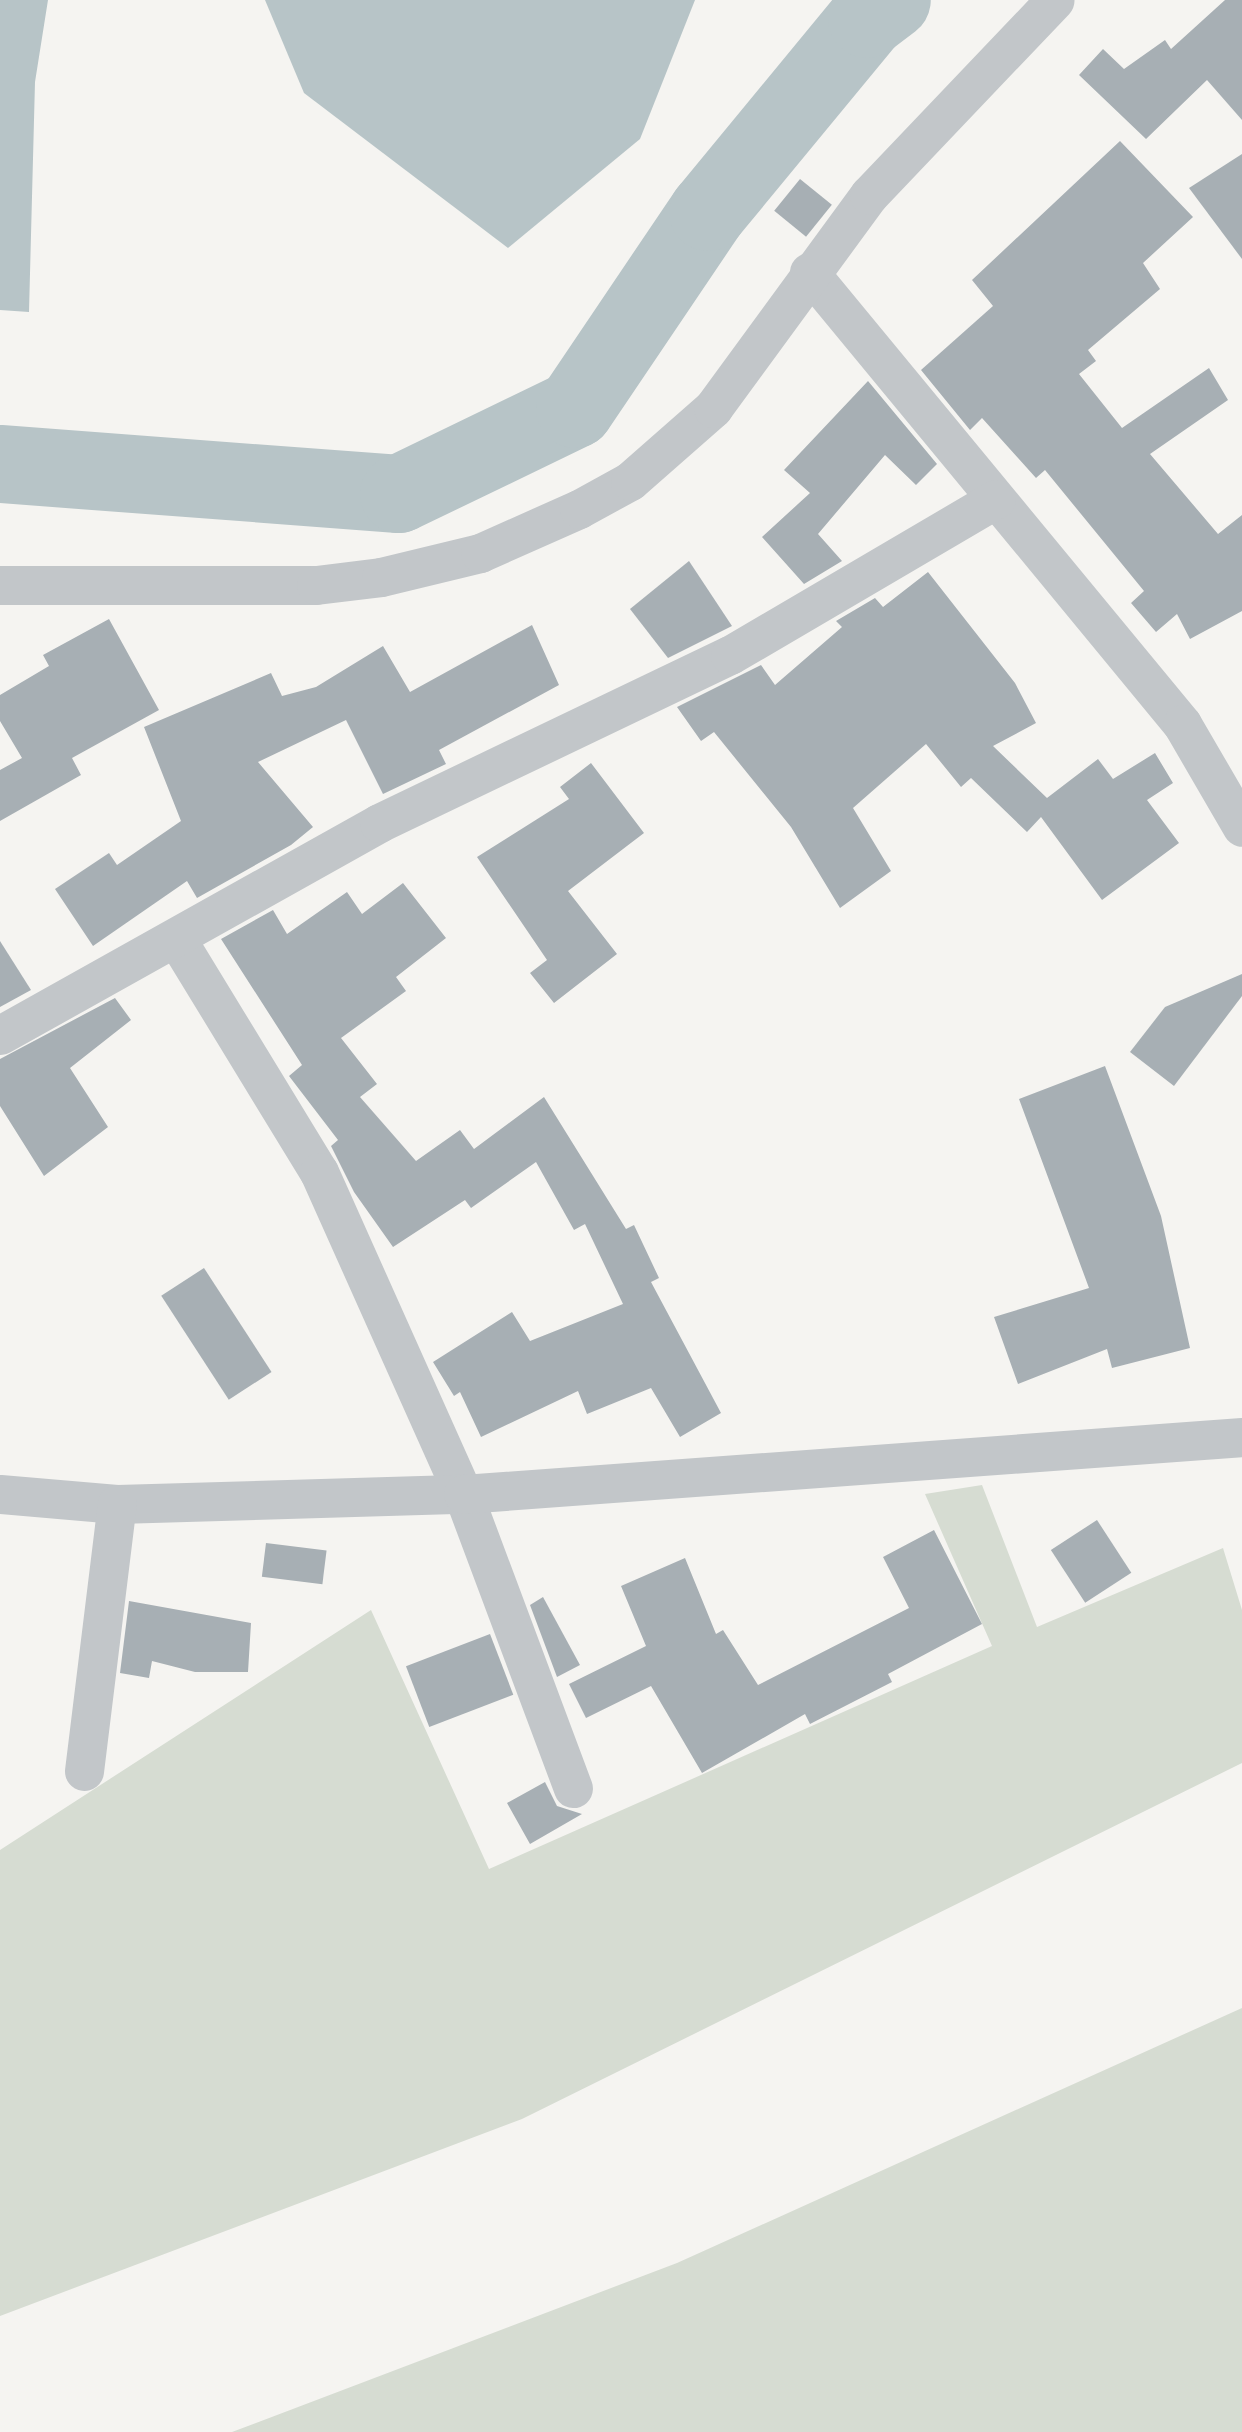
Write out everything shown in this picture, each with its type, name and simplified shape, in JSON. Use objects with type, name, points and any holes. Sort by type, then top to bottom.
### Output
[{"type":"street","points":[[0,585],[316,585],[431,569],[579,509],[674,446],[749,365],[809,272],[932,122],[1055,0]]},
{"type":"street","points":[[809,272],[1182,724],[1242,827]]},
{"type":"street","points":[[0,1035],[379,823],[730,655],[996,499]]},
{"type":"street","points":[[176,938],[319,1172],[463,1494],[573,1788]]},
{"type":"street","points":[[0,1494],[117,1504],[463,1494],[1242,1437]]},
{"type":"street","points":[[84,1771],[117,1504]]},
{"type":"shaded area","points":[[0,0],[48,0],[35,82],[29,312],[0,310]]},
{"type":"shaded area","points":[[265,0],[695,0],[640,139],[508,248],[304,93]]},
{"type":"shaded area","points":[[982,1485],[1037,1627],[1223,1548],[1242,1610],[1242,1763],[522,2119],[0,2316],[0,1850],[371,1610],[489,1869],[992,1646],[925,1494]]},
{"type":"shaded area","points":[[1242,2008],[1242,2432],[232,2432],[677,2263]]},
{"type":"building","points":[[1225,0],[1242,0],[1242,120],[1207,80],[1146,139],[1079,75],[1103,49],[1124,69],[1165,40],[1171,49]]},
{"type":"building","points":[[1120,141],[1193,217],[1143,263],[1160,289],[1088,350],[1096,361],[1079,374],[1122,428],[1209,368],[1228,400],[1150,454],[1218,534],[1242,515],[1242,611],[1190,639],[1177,614],[1156,632],[1131,603],[1144,591],[1045,470],[1036,478],[982,418],[970,430],[921,370],[993,306],[972,280]]},
{"type":"building","points":[[1242,154],[1242,259],[1189,188]]},
{"type":"building","points":[[800,179],[832,205],[806,237],[774,211]]},
{"type":"building","points":[[868,381],[937,464],[916,485],[885,455],[818,534],[842,561],[804,584],[762,537],[810,493],[784,470]]},
{"type":"building","points":[[689,561],[732,626],[668,658],[630,609]]},
{"type":"building","points":[[928,572],[1015,683],[1036,723],[993,746],[1047,798],[1098,759],[1113,779],[1155,753],[1173,783],[1147,800],[1179,843],[1102,900],[1041,817],[1027,832],[971,778],[961,787],[926,744],[853,808],[891,871],[840,908],[791,827],[714,732],[701,741],[677,707],[761,665],[775,685],[842,627],[836,621],[875,598],[883,607]]},
{"type":"building","points":[[109,619],[159,710],[72,758],[81,775],[0,821],[0,770],[22,758],[0,721],[0,695],[49,666],[43,655]]},
{"type":"building","points":[[532,625],[559,685],[439,750],[446,764],[383,794],[346,720],[258,762],[313,827],[291,845],[197,898],[187,881],[93,946],[55,889],[109,853],[117,865],[181,821],[144,727],[271,673],[282,696],[316,687],[383,646],[410,692]]},
{"type":"building","points":[[591,763],[644,833],[568,891],[617,954],[554,1003],[530,973],[547,960],[477,857],[569,799],[560,787]]},
{"type":"building","points":[[403,883],[446,938],[396,977],[406,991],[341,1038],[377,1084],[360,1097],[416,1161],[460,1130],[474,1149],[544,1097],[626,1229],[634,1225],[659,1278],[651,1282],[721,1413],[680,1437],[651,1388],[587,1414],[578,1391],[481,1437],[460,1392],[454,1396],[433,1362],[512,1312],[530,1341],[623,1304],[585,1224],[574,1230],[536,1162],[471,1208],[465,1200],[393,1247],[354,1192],[331,1146],[338,1140],[289,1076],[302,1065],[221,939],[273,910],[287,934],[347,892],[362,914]]},
{"type":"building","points":[[0,941],[31,990],[0,1007]]},
{"type":"building","points":[[1242,974],[1242,996],[1174,1086],[1130,1052],[1165,1007]]},
{"type":"building","points":[[115,998],[131,1020],[70,1068],[108,1127],[44,1176],[0,1106],[0,1059]]},
{"type":"building","points":[[1105,1066],[1161,1216],[1190,1348],[1112,1368],[1107,1349],[1018,1384],[994,1317],[1089,1288],[1019,1099]]},
{"type":"building","points":[[204,1268],[272,1372],[229,1400],[161,1296]]},
{"type":"building","points":[[1097,1520],[1131,1573],[1085,1603],[1051,1550]]},
{"type":"building","points":[[934,1530],[982,1624],[888,1674],[892,1682],[810,1724],[805,1714],[702,1773],[651,1686],[586,1718],[569,1684],[646,1646],[621,1586],[685,1558],[716,1634],[723,1630],[758,1685],[909,1608],[883,1557]]},
{"type":"building","points":[[266,1543],[327,1550],[322,1584],[262,1577]]},
{"type":"building","points":[[543,1597],[580,1665],[557,1677],[530,1605]]},
{"type":"building","points":[[129,1601],[251,1623],[248,1672],[195,1672],[152,1661],[149,1678],[120,1673]]},
{"type":"building","points":[[490,1634],[513,1695],[429,1727],[406,1666]]},
{"type":"building","points":[[545,1782],[557,1806],[582,1814],[530,1844],[507,1803]]},
{"type":"waterway","points":[[0,464],[399,494],[575,409],[708,212],[867,19],[892,0]]}]
